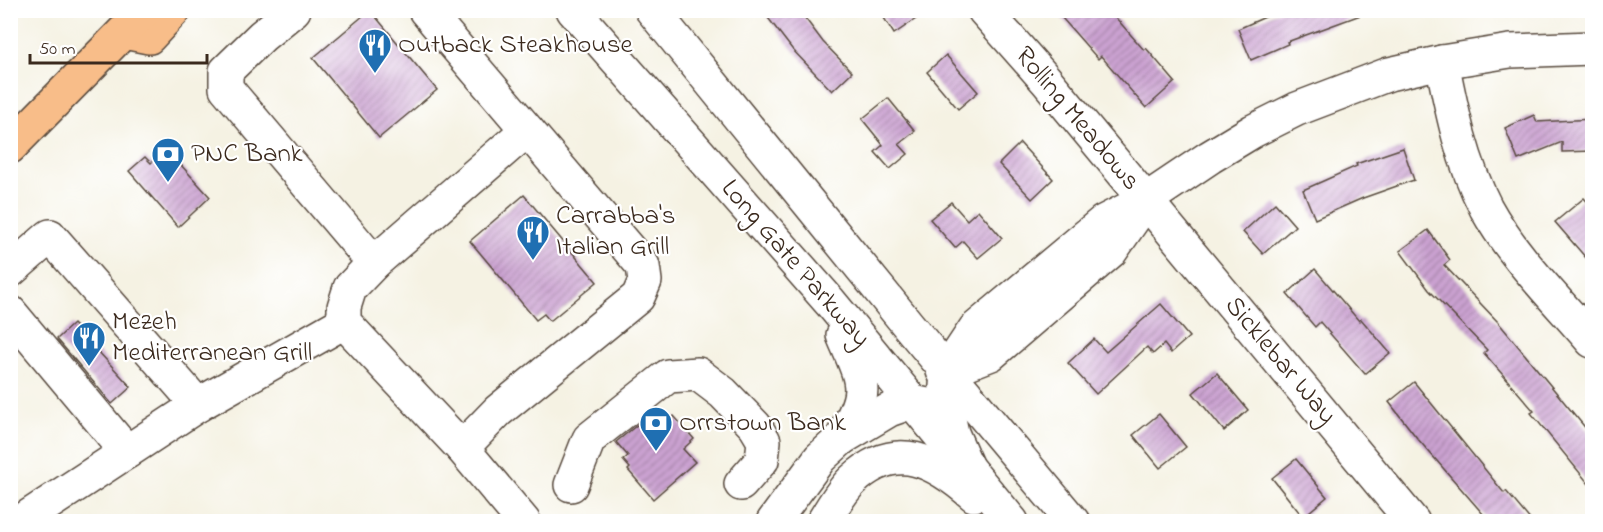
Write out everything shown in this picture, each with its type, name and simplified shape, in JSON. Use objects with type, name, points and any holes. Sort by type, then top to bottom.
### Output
[{"type":"main road","points":[[10,147],[135,21],[149,37],[174,10]]},
{"type":"street","points":[[294,10],[262,36],[226,71],[226,88],[374,263]]},
{"type":"street","points":[[425,10],[643,266],[645,281],[638,297],[498,411],[462,447]]},
{"type":"street","name":"Long Gate Parkway","points":[[573,10],[830,302],[1012,522]]},
{"type":"street","name":"Long Gate Parkway","points":[[652,10],[909,326],[931,369],[1002,436],[1072,522]]},
{"type":"street","name":"Rolling Meadows","points":[[984,10],[1146,200]]},
{"type":"street","points":[[867,348],[883,358],[931,369],[991,354],[1112,251],[1146,200],[1253,131],[1298,110],[1389,74],[1442,62],[1510,51],[1593,48]]},
{"type":"street","points":[[1442,62],[1455,124],[1468,165],[1486,208],[1514,250],[1593,341]]},
{"type":"street","points":[[524,522],[462,447],[344,322],[344,307],[350,288],[374,263],[526,130]]},
{"type":"street","name":"Sicklebar Way","points":[[1146,200],[1413,522]]},
{"type":"street","points":[[10,271],[50,236],[198,405]]},
{"type":"street","points":[[830,302],[860,375],[862,396],[857,411],[842,438]]},
{"type":"street","points":[[10,312],[127,452]]},
{"type":"street","points":[[20,522],[198,405],[344,322]]},
{"type":"street","points":[[823,522],[853,480],[902,423],[931,369]]},
{"type":"street","points":[[931,369],[945,401],[952,433],[966,465]]},
{"type":"street","points":[[571,485],[589,439],[668,376],[698,374],[723,393],[755,426],[764,441],[762,460],[741,484]]},
{"type":"street","points":[[773,522],[820,458],[842,438],[890,410],[912,402],[947,410],[964,416],[1002,436]]},
{"type":"street","points":[[853,480],[884,459],[902,457],[931,464],[954,478],[1006,522]]},
{"type":"building","name":"Outback Steakhouse","points":[[370,10],[437,90],[379,138],[313,58]]},
{"type":"building","points":[[762,10],[799,10],[823,42],[852,72],[832,91],[792,49]]},
{"type":"building","points":[[879,10],[929,10],[894,34]]},
{"type":"building","points":[[1055,10],[1109,10],[1175,82],[1146,108],[1101,56],[1098,59]]},
{"type":"building","points":[[1281,10],[1366,10],[1366,13],[1287,42],[1288,44],[1251,60],[1238,29]]},
{"type":"building","points":[[946,55],[978,92],[958,109],[927,72]]},
{"type":"building","points":[[888,98],[915,131],[899,144],[908,154],[890,169],[875,152],[883,145],[862,119]]},
{"type":"building","points":[[1534,115],[1537,122],[1593,119],[1593,151],[1562,152],[1562,142],[1518,160],[1505,128]]},
{"type":"building","points":[[1020,143],[1053,179],[1032,199],[999,164]]},
{"type":"building","points":[[1403,148],[1414,180],[1363,198],[1315,219],[1303,190],[1357,166],[1356,164]]},
{"type":"building","name":"PNC Bank","points":[[170,153],[210,197],[178,227],[129,171],[145,157],[151,163],[161,154]]},
{"type":"building","name":"Carrabba's Italian Grill","points":[[524,195],[597,282],[550,321],[544,314],[536,320],[470,241]]},
{"type":"building","points":[[1584,198],[1593,208],[1593,266],[1555,222]]},
{"type":"building","points":[[951,202],[967,220],[978,210],[1002,238],[978,258],[963,241],[955,248],[930,219]]},
{"type":"building","points":[[1275,203],[1295,226],[1263,254],[1243,232]]},
{"type":"building","points":[[1428,230],[1450,260],[1444,265],[1498,322],[1593,437],[1593,489],[1531,413],[1534,411],[1484,353],[1487,350],[1429,290],[1400,251]]},
{"type":"building","points":[[1315,269],[1359,321],[1361,319],[1390,353],[1365,374],[1320,322],[1315,327],[1287,294]]},
{"type":"building","points":[[1161,304],[1189,337],[1171,353],[1164,344],[1153,354],[1147,347],[1096,394],[1068,363],[1094,339],[1106,352]]},
{"type":"building","name":"Mezeh Mediterranean Grill","points":[[73,324],[131,387],[112,404],[57,339]]},
{"type":"building","points":[[1217,373],[1248,410],[1224,431],[1193,393]]},
{"type":"building","points":[[1414,382],[1504,493],[1506,491],[1532,522],[1490,522],[1417,438],[1389,402]]},
{"type":"building","points":[[1159,414],[1186,447],[1160,468],[1133,435]]},
{"type":"building","name":"Orrstown Bank","points":[[674,416],[694,439],[683,449],[695,462],[653,499],[628,470],[630,468],[623,460],[628,456],[616,442],[647,417],[658,430]]},
{"type":"building","points":[[1296,459],[1327,497],[1303,517],[1272,478]]},
{"type":"place","name":"Outback Steakhouse","points":[[375,74]]},
{"type":"place","name":"PNC Bank","points":[[168,183]]},
{"type":"place","name":"Carrabba's Italian Grill","points":[[533,261]]},
{"type":"place","name":"Mezeh Mediterranean Grill","points":[[89,367]]},
{"type":"place","name":"Orrstown Bank","points":[[656,452]]}]
